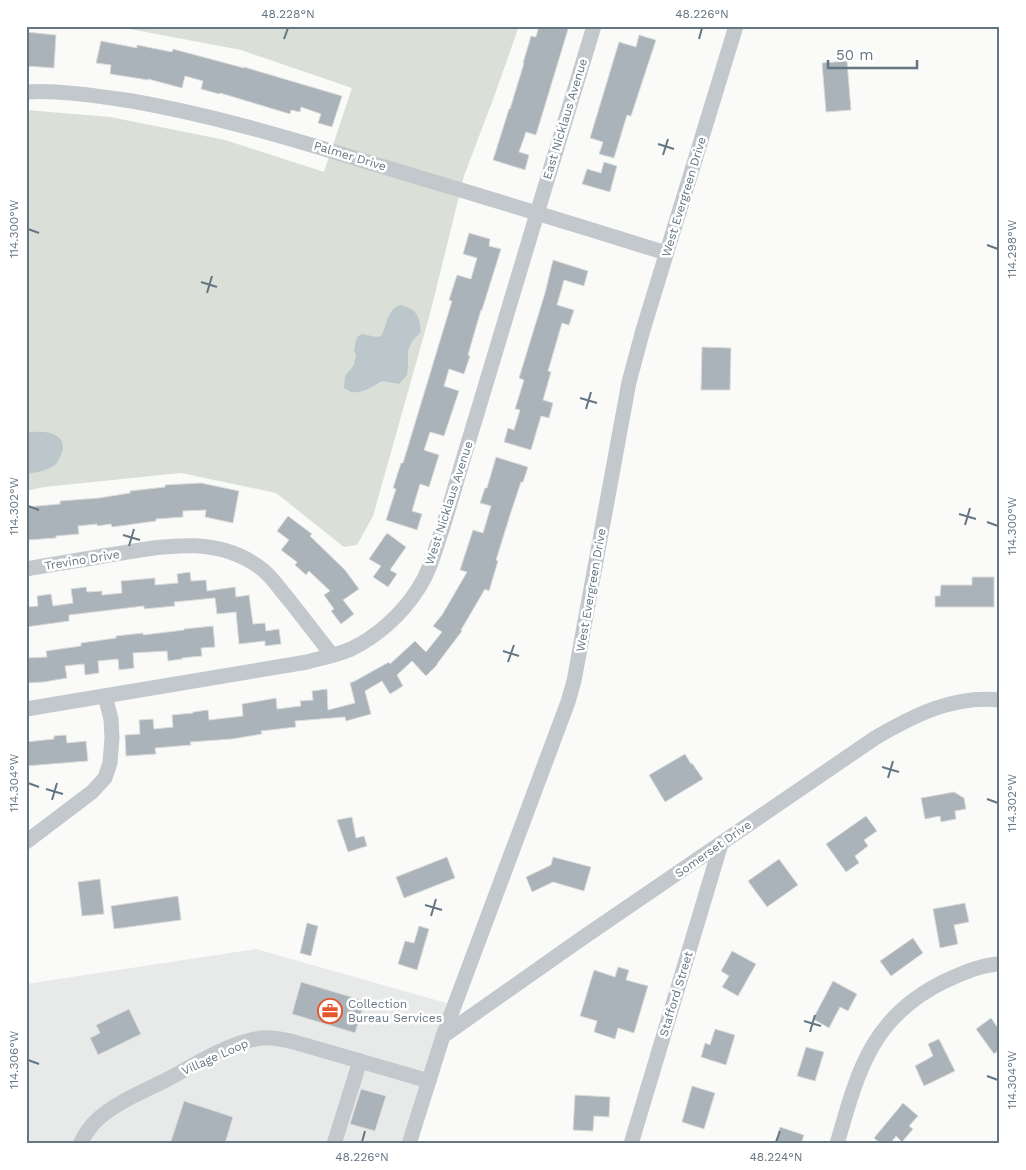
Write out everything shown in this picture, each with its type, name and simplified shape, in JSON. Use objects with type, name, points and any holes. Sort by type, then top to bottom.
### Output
[{"type":"street","name":"East Nicklaus Avenue","points":[[537,213],[594,26]]},
{"type":"street","name":"West Evergreen Drive","points":[[410,1144],[443,1036],[568,702],[574,681],[629,382],[666,253],[736,26]]},
{"type":"street","name":"Palmer Drive","points":[[26,92],[62,92],[110,98],[207,116],[293,139],[666,253]]},
{"type":"street","name":"West Nicklaus Avenue","points":[[26,709],[307,662],[351,649],[389,623],[405,607],[430,567],[537,213]]},
{"type":"street","name":"Trevino Drive","points":[[26,569],[160,547],[191,545],[221,549],[253,563],[271,577],[332,656]]},
{"type":"street","points":[[26,842],[92,792],[105,778],[110,763],[112,738],[111,719],[104,696]]},
{"type":"street","name":"Somerset Drive","points":[[443,1036],[875,738],[914,716],[942,706],[972,700],[1000,700]]},
{"type":"street","name":"Stafford Street","points":[[631,1144],[720,844]]},
{"type":"street","points":[[837,1144],[856,1081],[866,1057],[880,1033],[897,1013],[918,997],[940,984],[974,969],[1000,964]]},
{"type":"street","name":"Village Loop","points":[[80,1144],[97,1120],[130,1098],[235,1045],[264,1038],[294,1042],[429,1081]]},
{"type":"street","points":[[334,1144],[360,1061]]},
{"type":"shaded area","points":[[114,26],[519,26],[464,176],[431,310],[373,516],[357,545],[344,547],[276,493],[181,473],[44,487],[26,491],[26,110],[110,117],[225,140],[324,172],[352,88],[241,50]]},
{"type":"shaded area","points":[[400,305],[414,311],[418,317],[421,332],[412,341],[408,351],[407,375],[399,384],[382,381],[359,392],[351,392],[344,388],[345,376],[354,365],[356,355],[354,350],[357,337],[362,334],[376,337],[381,336],[390,314]]},
{"type":"shaded area","points":[[26,432],[47,432],[60,439],[63,449],[56,464],[46,470],[26,474]]},
{"type":"shaded area","points":[[256,949],[450,1004],[410,1144],[26,1144],[26,984]]},
{"type":"building","points":[[539,26],[569,26],[536,135],[526,132],[519,152],[529,155],[525,170],[493,160],[531,36],[536,37]]},
{"type":"building","points":[[26,32],[56,35],[54,68],[26,66]]},
{"type":"building","points":[[639,35],[656,40],[631,116],[627,115],[614,158],[599,154],[603,142],[590,138],[619,42],[636,47]]},
{"type":"building","points":[[101,41],[137,48],[137,45],[172,52],[173,49],[244,67],[342,96],[332,127],[318,123],[321,114],[301,107],[300,112],[291,110],[290,114],[201,89],[203,81],[185,76],[182,88],[148,79],[110,74],[111,65],[96,63]]},
{"type":"building","points":[[847,61],[851,110],[826,112],[822,63]]},
{"type":"building","points":[[604,162],[617,166],[610,192],[582,184],[587,169],[601,173]]},
{"type":"building","points":[[469,233],[490,239],[489,246],[501,249],[481,310],[464,374],[449,369],[444,386],[459,391],[444,436],[430,432],[424,450],[439,455],[429,487],[420,484],[412,511],[422,514],[417,530],[386,520],[396,489],[393,488],[401,463],[403,463],[452,301],[449,300],[457,275],[471,279],[477,258],[463,254]]},
{"type":"building","points":[[553,260],[588,271],[584,286],[564,280],[557,305],[574,310],[569,325],[562,323],[548,371],[551,372],[543,400],[553,403],[549,418],[541,416],[531,450],[504,442],[508,428],[514,430],[520,410],[515,409],[524,380],[519,378]]},
{"type":"building","points":[[702,347],[731,348],[730,390],[701,390]]},
{"type":"building","points":[[496,457],[528,467],[511,512],[496,560],[498,561],[489,591],[485,589],[462,631],[437,665],[426,676],[412,661],[397,675],[403,686],[390,694],[382,681],[365,691],[371,714],[346,721],[345,717],[295,721],[296,727],[261,731],[262,734],[232,739],[190,742],[191,745],[155,748],[156,754],[126,756],[125,735],[140,734],[139,720],[153,719],[154,729],[173,727],[172,715],[208,710],[209,720],[243,716],[242,704],[276,698],[277,709],[301,706],[300,701],[313,700],[312,691],[327,689],[328,710],[355,703],[350,683],[389,662],[390,664],[415,641],[426,652],[442,632],[433,626],[442,615],[467,572],[460,570],[473,530],[483,533],[491,506],[480,503],[485,488],[487,488]]},
{"type":"building","points":[[201,483],[239,491],[233,523],[205,517],[206,510],[183,511],[183,517],[156,519],[156,521],[112,527],[111,524],[78,526],[79,534],[28,540],[26,507],[60,504],[60,501],[99,498],[130,493],[130,491],[165,487],[165,485]]},
{"type":"building","points":[[288,516],[312,534],[310,536],[345,570],[359,589],[343,600],[354,614],[341,624],[331,611],[334,609],[324,595],[330,591],[309,571],[306,575],[295,565],[297,562],[281,550],[289,540],[277,531]]},
{"type":"building","points":[[387,533],[406,547],[390,570],[397,574],[388,587],[373,577],[381,566],[369,559]]},
{"type":"building","points":[[190,572],[191,581],[206,580],[207,591],[235,587],[236,597],[249,595],[253,624],[265,623],[266,631],[279,629],[281,644],[265,646],[265,641],[239,644],[236,612],[217,614],[215,598],[174,602],[175,606],[144,609],[144,606],[69,615],[69,621],[26,627],[26,607],[38,606],[37,596],[51,594],[53,606],[73,603],[71,589],[86,587],[87,592],[102,591],[102,595],[122,593],[121,581],[155,578],[155,585],[178,583],[177,574]]},
{"type":"building","points":[[972,577],[994,577],[994,607],[935,607],[935,596],[940,596],[941,585],[972,585]]},
{"type":"building","points":[[213,626],[215,647],[201,648],[202,656],[168,661],[167,651],[133,653],[134,668],[119,670],[118,659],[98,661],[99,673],[85,675],[84,664],[65,666],[67,678],[26,683],[26,658],[47,657],[46,651],[81,646],[81,643],[116,638],[116,636],[143,633],[143,635]]},
{"type":"building","points":[[66,735],[67,743],[86,741],[88,761],[26,766],[26,742],[54,739],[54,736]]},
{"type":"building","points":[[685,754],[703,779],[665,802],[649,775]]},
{"type":"building","points":[[954,792],[964,798],[966,809],[955,811],[956,819],[941,822],[940,816],[925,819],[921,798]]},
{"type":"building","points":[[866,816],[877,831],[864,840],[868,846],[855,856],[859,863],[846,872],[826,844]]},
{"type":"building","points":[[352,817],[356,838],[364,836],[367,846],[348,852],[337,820]]},
{"type":"building","points":[[447,857],[455,878],[404,898],[396,877]]},
{"type":"building","points":[[553,857],[591,867],[584,891],[553,882],[532,892],[526,877],[551,865]]},
{"type":"building","points":[[779,859],[798,885],[767,907],[748,881]]},
{"type":"building","points":[[100,879],[104,914],[82,916],[78,882]]},
{"type":"building","points":[[178,896],[181,920],[114,929],[111,906]]},
{"type":"building","points":[[965,903],[969,922],[954,925],[958,944],[940,948],[933,909]]},
{"type":"building","points":[[307,923],[318,926],[311,956],[300,953]]},
{"type":"building","points":[[419,926],[429,929],[417,970],[398,964],[405,941],[414,943]]},
{"type":"building","points":[[913,938],[923,953],[891,976],[880,961]]},
{"type":"building","points":[[732,951],[756,964],[738,996],[722,987],[729,976],[721,971]]},
{"type":"building","points":[[618,967],[629,970],[626,980],[648,986],[634,1033],[618,1028],[615,1039],[594,1032],[597,1021],[580,1016],[594,970],[615,977]]},
{"type":"building","points":[[833,981],[857,994],[848,1011],[840,1007],[829,1028],[813,1019]]},
{"type":"building","points":[[301,982],[365,1001],[355,1033],[292,1014]]},
{"type":"building","points":[[129,1009],[141,1034],[98,1055],[90,1038],[100,1033],[96,1025]]},
{"type":"building","points":[[991,1018],[1000,1031],[1000,1049],[994,1054],[976,1029]]},
{"type":"building","points":[[715,1029],[735,1035],[726,1065],[701,1057],[705,1043],[710,1045]]},
{"type":"building","points":[[939,1039],[955,1071],[924,1086],[915,1066],[933,1056],[928,1044]]},
{"type":"building","points":[[806,1047],[824,1052],[815,1081],[797,1076]]},
{"type":"building","points":[[692,1086],[715,1093],[704,1129],[682,1122]]},
{"type":"building","points":[[361,1089],[386,1096],[375,1131],[350,1124]]},
{"type":"building","points":[[575,1095],[610,1097],[609,1117],[594,1116],[593,1131],[573,1130]]},
{"type":"building","points":[[184,1101],[233,1117],[225,1144],[170,1144]]},
{"type":"building","points":[[903,1103],[918,1116],[909,1126],[913,1129],[902,1142],[896,1136],[890,1144],[881,1144],[874,1138]]},
{"type":"building","points":[[780,1127],[804,1135],[801,1144],[775,1144]]},
{"type":"place","name":"Collection Bureau Services","points":[[330,1011]]}]
